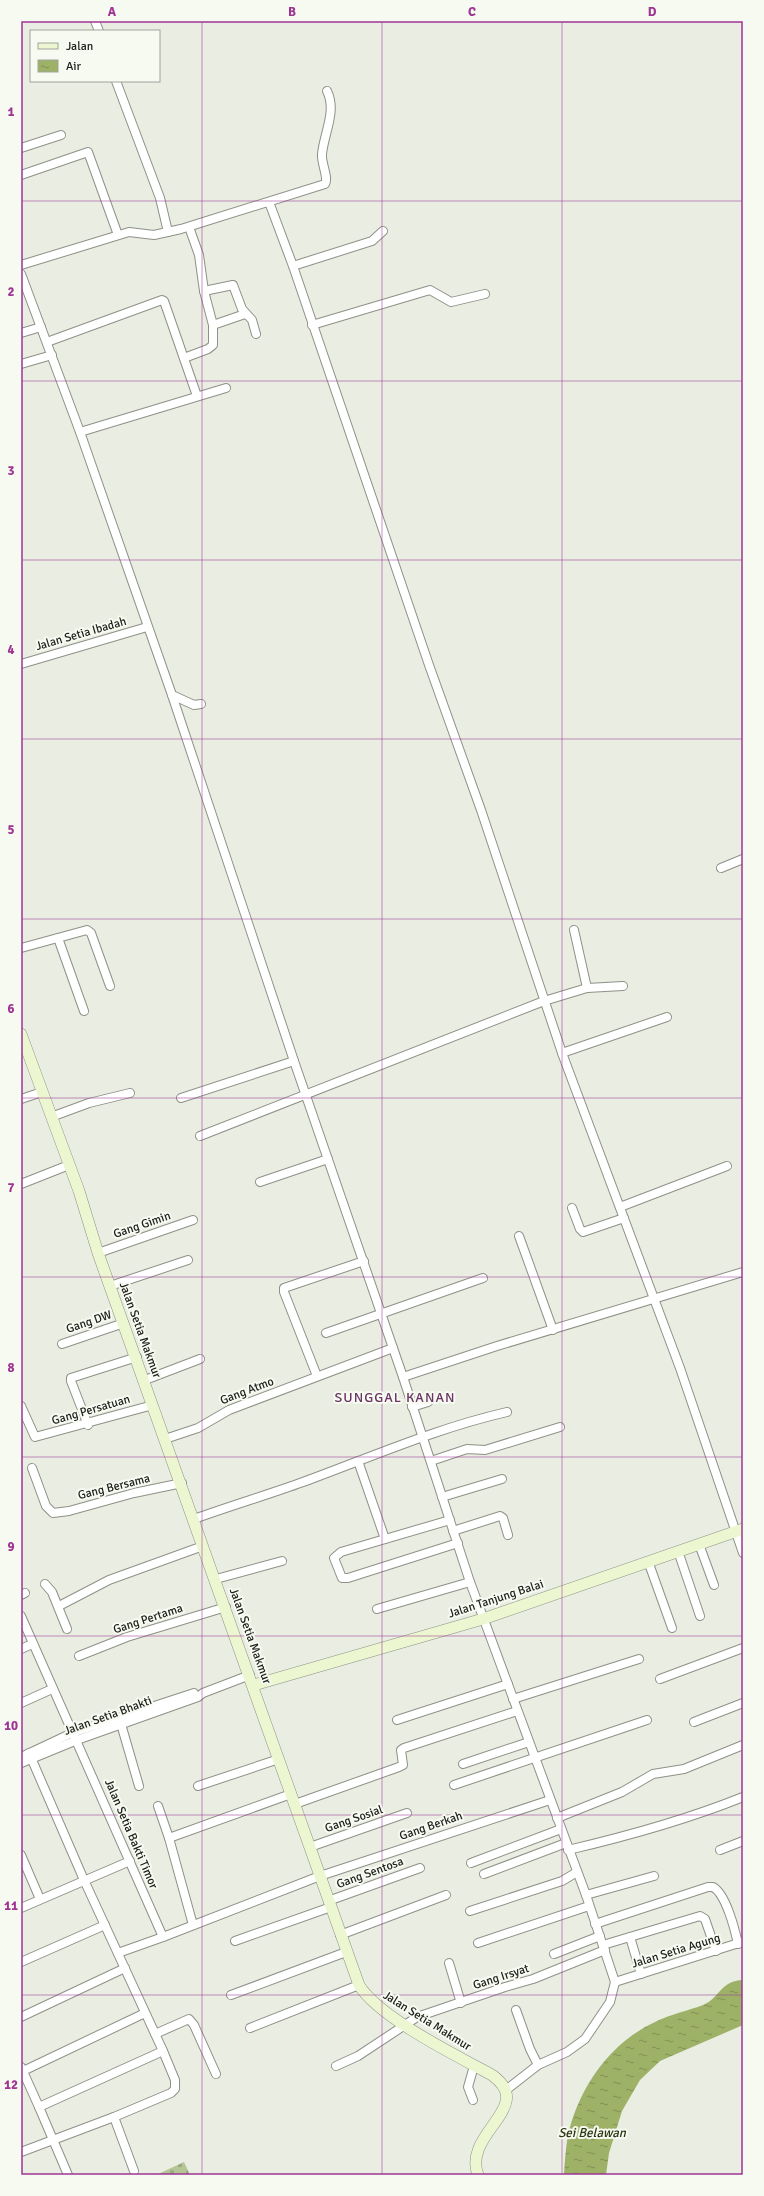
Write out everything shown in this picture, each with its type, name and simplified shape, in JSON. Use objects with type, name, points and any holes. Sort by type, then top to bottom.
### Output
[{"type":"main road","name":"Jalan Setia Makmur","points":[[21,1034],[69,1165],[98,1253],[182,1483],[340,1935],[359,1985],[368,1998],[405,2025],[501,2082],[506,2090]]},
{"type":"main road","name":"Jalan Tanjung Balai","points":[[252,1680],[483,1619],[739,1530]]},
{"type":"main road","points":[[478,2175],[475,2159],[477,2150],[484,2136],[503,2110],[507,2101],[506,2090]]},
{"type":"street","points":[[116,82],[160,198],[168,232]]},
{"type":"street","points":[[21,265],[129,232],[154,235],[189,227],[327,182],[322,156],[332,106],[327,91]]},
{"type":"street","points":[[21,148],[61,135]]},
{"type":"street","points":[[21,174],[88,152],[118,235]]},
{"type":"street","points":[[269,202],[293,266],[312,325],[481,810],[562,1053],[739,1530],[743,1553]]},
{"type":"street","points":[[184,358],[208,349],[213,345],[213,325],[204,291],[199,255],[189,227]]},
{"type":"street","points":[[293,266],[372,241],[383,231]]},
{"type":"street","points":[[22,279],[80,432],[172,695],[294,1061],[403,1377],[470,1582],[590,1906],[616,1982],[610,2002],[584,2039],[567,2052],[538,2065],[506,2090]]},
{"type":"street","points":[[204,291],[233,284],[245,314],[252,320],[256,334]]},
{"type":"street","points":[[312,325],[430,290],[451,302],[485,294]]},
{"type":"street","points":[[47,342],[162,300],[167,303],[197,396]]},
{"type":"street","points":[[213,325],[245,314]]},
{"type":"street","points":[[21,333],[41,327]]},
{"type":"street","points":[[21,364],[52,355]]},
{"type":"street","points":[[80,432],[226,388]]},
{"type":"street","name":"Jalan Setia Ibadah","points":[[21,664],[147,627]]},
{"type":"street","points":[[172,695],[194,705],[201,704]]},
{"type":"street","points":[[721,868],[743,859]]},
{"type":"street","points":[[574,930],[588,988]]},
{"type":"street","points":[[21,948],[89,931],[110,986]]},
{"type":"street","points":[[58,938],[84,1011]]},
{"type":"street","points":[[200,1136],[544,1001],[588,988],[623,986]]},
{"type":"street","points":[[562,1053],[667,1017]]},
{"type":"street","points":[[181,1098],[294,1061]]},
{"type":"street","points":[[21,1099],[42,1092]]},
{"type":"street","points":[[51,1117],[89,1103],[130,1093]]},
{"type":"street","points":[[260,1182],[328,1159]]},
{"type":"street","points":[[21,1184],[69,1165]]},
{"type":"street","points":[[620,1207],[727,1166]]},
{"type":"street","points":[[572,1208],[582,1232],[624,1218]]},
{"type":"street","name":"Gang Gimin","points":[[98,1253],[193,1220]]},
{"type":"street","points":[[519,1236],[553,1330]]},
{"type":"street","points":[[110,1286],[188,1260]]},
{"type":"street","points":[[317,1376],[284,1292],[284,1288],[364,1261]]},
{"type":"street","points":[[403,1377],[743,1272]]},
{"type":"street","points":[[326,1333],[483,1278]]},
{"type":"street","name":"Gang DW","points":[[62,1344],[124,1323]]},
{"type":"street","name":"Gang Atmo","points":[[165,1439],[198,1428],[229,1410],[393,1348]]},
{"type":"street","points":[[88,1424],[71,1378],[137,1357]]},
{"type":"street","points":[[145,1380],[200,1360]]},
{"type":"street","points":[[412,1408],[428,1402]]},
{"type":"street","name":"Gang Persatuan","points":[[21,1406],[35,1437],[88,1424],[153,1405]]},
{"type":"street","points":[[194,1519],[422,1437],[474,1420],[507,1412]]},
{"type":"street","points":[[431,1461],[467,1449],[486,1450],[560,1427]]},
{"type":"street","points":[[358,1461],[385,1539]]},
{"type":"street","name":"Gang Bersama","points":[[32,1468],[46,1506],[52,1512],[68,1511],[134,1492],[182,1483]]},
{"type":"street","points":[[442,1497],[502,1479]]},
{"type":"street","points":[[453,1531],[500,1516],[503,1518],[508,1535]]},
{"type":"street","points":[[450,1520],[337,1555],[334,1558],[336,1565],[342,1578],[355,1577],[458,1543]]},
{"type":"street","points":[[699,1544],[714,1585]]},
{"type":"street","points":[[59,1606],[109,1580],[203,1546]]},
{"type":"street","points":[[678,1550],[700,1616]]},
{"type":"street","points":[[216,1579],[282,1561]]},
{"type":"street","points":[[648,1561],[672,1628]]},
{"type":"street","points":[[377,1609],[470,1582]]},
{"type":"street","points":[[45,1584],[52,1592],[59,1606],[67,1629]]},
{"type":"street","name":"Gang Pertama","points":[[79,1656],[128,1637],[226,1607]]},
{"type":"street","name":"Jalan Setia Bakti Timor","points":[[21,1616],[32,1644],[163,1937]]},
{"type":"street","points":[[21,1649],[32,1644]]},
{"type":"street","points":[[660,1679],[743,1648]]},
{"type":"street","points":[[513,1698],[639,1659]]},
{"type":"street","name":"Jalan Setia Bhakti","points":[[21,1763],[27,1756],[74,1736],[147,1711],[198,1697],[203,1693],[252,1680]]},
{"type":"street","points":[[397,1720],[508,1684]]},
{"type":"street","points":[[21,1702],[52,1689]]},
{"type":"street","points":[[694,1722],[743,1703]]},
{"type":"street","points":[[169,1838],[399,1767],[403,1765],[401,1750],[404,1748],[517,1710]]},
{"type":"street","name":"Jalan Setia Bhakti","points":[[74,1736],[121,1724],[147,1711]]},
{"type":"street","points":[[454,1785],[534,1757],[583,1743],[647,1720]]},
{"type":"street","points":[[121,1724],[139,1786]]},
{"type":"street","points":[[463,1764],[529,1742]]},
{"type":"street","points":[[557,1818],[622,1792],[653,1774],[684,1769],[743,1745]]},
{"type":"street","points":[[21,2152],[114,2117],[166,2095],[175,2089],[175,2080],[163,2051],[27,1756]]},
{"type":"street","points":[[198,1786],[279,1759]]},
{"type":"street","points":[[484,1874],[567,1847],[630,1836],[705,1812],[743,1797]]},
{"type":"street","name":"Gang Berkah","points":[[118,1953],[320,1876],[550,1800]]},
{"type":"street","points":[[158,1806],[169,1838],[193,1925]]},
{"type":"street","name":"Gang Sosial","points":[[310,1847],[407,1813]]},
{"type":"street","points":[[471,1862],[561,1829]]},
{"type":"street","points":[[720,1850],[743,1841]]},
{"type":"street","points":[[21,1856],[40,1900]]},
{"type":"street","points":[[21,1908],[130,1861]]},
{"type":"street","name":"Gang Sentosa","points":[[235,1941],[420,1868]]},
{"type":"street","points":[[470,1910],[562,1881],[577,1872]]},
{"type":"street","points":[[586,1896],[654,1876]]},
{"type":"street","points":[[595,1924],[708,1887],[713,1887],[718,1890],[741,1943]]},
{"type":"street","points":[[340,1935],[446,1895]]},
{"type":"street","points":[[478,1943],[590,1906]]},
{"type":"street","name":"Gang Irsyat","points":[[336,2066],[358,2056],[417,2017],[461,2004],[505,1987],[533,1980],[630,1937],[700,1916],[705,1919],[716,1951]]},
{"type":"street","points":[[21,1962],[105,1925]]},
{"type":"street","points":[[554,1954],[600,1936]]},
{"type":"street","points":[[630,1937],[641,1974]]},
{"type":"street","name":"Jalan Setia Agung","points":[[616,1982],[741,1943]]},
{"type":"street","points":[[231,1995],[346,1952]]},
{"type":"street","points":[[449,1963],[461,2004]]},
{"type":"street","points":[[21,2017],[125,1968]]},
{"type":"street","points":[[250,2028],[359,1985]]},
{"type":"street","points":[[516,2010],[530,2049],[538,2065]]},
{"type":"street","points":[[68,2175],[22,2070],[145,2013]]},
{"type":"street","points":[[155,2034],[189,2019],[194,2025],[216,2074]]},
{"type":"street","points":[[39,2107],[163,2051]]},
{"type":"street","points":[[473,2100],[468,2088],[474,2066]]},
{"type":"street","points":[[114,2117],[134,2171]]},
{"type":"green space","points":[[184,2162],[190,2175],[156,2175]]},
{"type":"water","name":"Sei Belawan","points":[[743,1980],[743,2025],[660,2061],[640,2080],[622,2111],[609,2153],[606,2175],[564,2175],[565,2157],[570,2127],[583,2094],[601,2065],[625,2041],[640,2030],[667,2017],[703,2005],[709,2002],[729,1983]]},
{"type":"district","name":"SUNGGAL KANAN","points":[[395,1397]]}]
